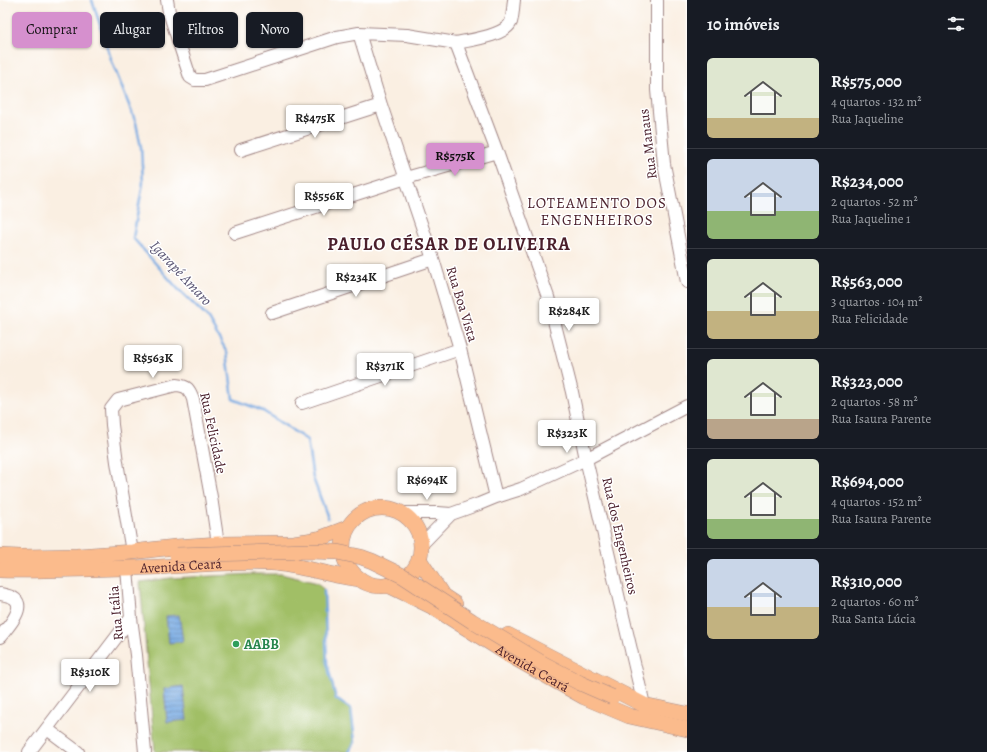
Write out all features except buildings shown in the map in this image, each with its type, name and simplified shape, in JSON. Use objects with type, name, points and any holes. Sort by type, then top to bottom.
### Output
[{"type":"main road","points":[[383,508],[401,513],[414,524],[417,531],[420,552],[412,571],[395,584],[373,585],[360,579],[350,569],[344,556],[343,542],[348,528],[356,517],[369,510],[383,508]]},
{"type":"main road","points":[[136,551],[218,544],[293,543],[320,538],[348,528]]},
{"type":"main road","name":"Avenida Ceará","points":[[0,556],[77,556],[136,551]]},
{"type":"main road","points":[[136,551],[177,555],[310,551],[336,552],[372,561],[403,576],[472,621],[542,663],[580,683],[612,697],[642,704]]},
{"type":"main road","name":"Avenida Ceará","points":[[420,552],[443,596],[508,636],[642,704],[687,714]]},
{"type":"main road","name":"Avenida Ceará","points":[[0,570],[127,568],[269,563],[288,564],[344,578],[360,579]]},
{"type":"main road","name":"Avenida Ceará","points":[[388,585],[431,606],[511,656],[584,697],[629,716],[687,729]]},
{"type":"street","points":[[167,0],[169,12],[190,77],[195,80],[205,80],[337,37],[359,33],[407,35],[456,43],[495,34],[503,31],[510,23],[514,0]]},
{"type":"street","name":"Rua Manaus","points":[[657,0],[657,90],[664,164],[687,282]]},
{"type":"street","name":"Rua Boa Vista","points":[[359,33],[381,105],[433,259],[460,349],[496,497]]},
{"type":"street","name":"Rua dos Engenheiros","points":[[456,43],[498,152],[548,297],[572,392],[642,704]]},
{"type":"street","points":[[241,150],[381,105]]},
{"type":"street","points":[[235,233],[406,178],[498,152]]},
{"type":"street","points":[[272,313],[433,259]]},
{"type":"street","points":[[302,403],[460,349]]},
{"type":"street","name":"Rua Felicidade","points":[[136,551],[117,462],[111,409],[118,400],[176,385],[184,386],[189,390],[193,399],[218,544]]},
{"type":"street","points":[[401,513],[451,514],[521,489],[586,459],[687,406]]},
{"type":"street","points":[[420,552],[451,514]]},
{"type":"street","name":"Rua Itália","points":[[127,568],[145,752]]},
{"type":"street","points":[[0,594],[16,599],[18,609],[13,622],[0,637]]},
{"type":"street","points":[[29,752],[131,618]]},
{"type":"street","points":[[47,729],[78,752]]},
{"type":"green space","name":"AABB","points":[[281,574],[318,583],[324,590],[327,663],[336,699],[351,709],[355,742],[349,752],[155,752],[140,582],[171,578]]},
{"type":"water","points":[[179,615],[183,641],[169,643],[166,616]]},
{"type":"water","points":[[183,686],[187,720],[167,722],[164,689]]},
{"type":"waterway","name":"Igarapé Amaro","points":[[92,0],[112,62],[136,123],[141,147],[143,183],[133,238],[178,289],[207,317],[227,352],[233,399],[263,411],[307,440],[313,478],[328,518]]},
{"type":"waterway","name":"Igarapé Amaro","points":[[324,590],[327,663],[336,699],[351,709],[355,742],[349,752]]},
{"type":"place","name":"AABB","points":[[236,644]]},
{"type":"district","name":"LOTEAMENTO DOS ENGENHEIROS","points":[[597,212]]},
{"type":"district","name":"PAULO CÉSAR DE OLIVEIRA","points":[[449,244]]}]
